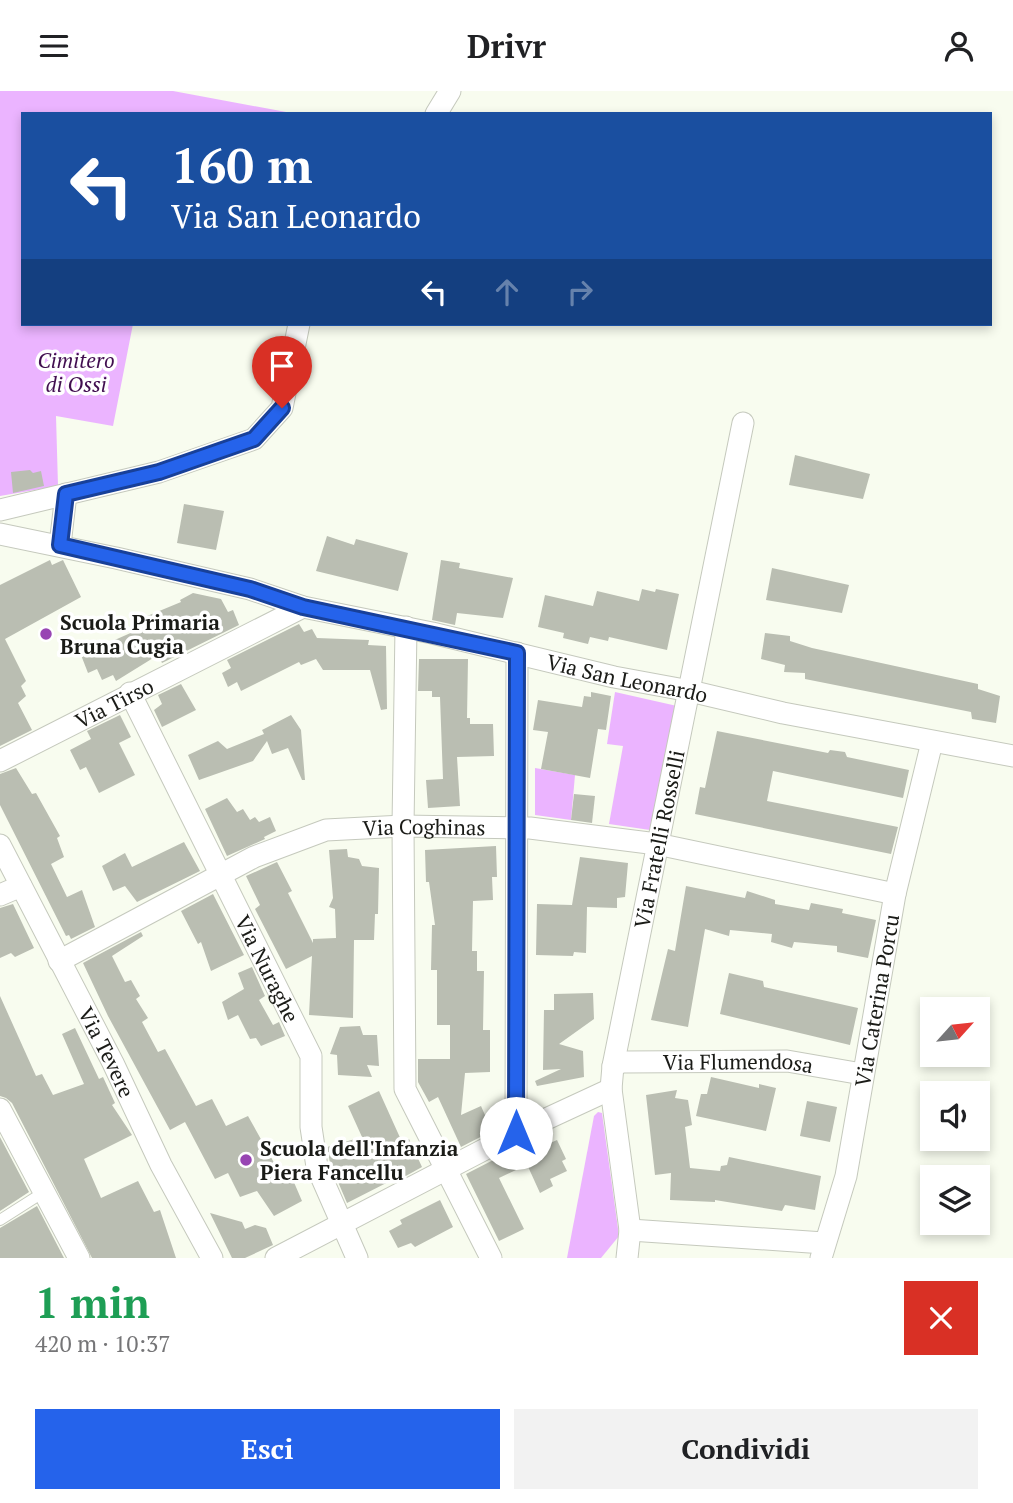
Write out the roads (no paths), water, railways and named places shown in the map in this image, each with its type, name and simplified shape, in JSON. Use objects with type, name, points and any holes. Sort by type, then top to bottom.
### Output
[{"type":"street","points":[[437,112],[450,91]]},
{"type":"street","points":[[0,510],[159,472],[254,439],[282,408],[299,326]]},
{"type":"street","name":"Via Fratelli Rosselli","points":[[627,1258],[630,1230],[611,1089],[613,1066],[743,423]]},
{"type":"street","points":[[60,545],[66,494]]},
{"type":"street","name":"Via San Leonardo","points":[[0,534],[60,545],[250,589],[303,607],[406,627],[614,677],[690,691],[783,713],[1013,756]]},
{"type":"street","name":"Via Tirso","points":[[0,761],[303,607]]},
{"type":"street","points":[[406,627],[403,826],[404,1089],[491,1258]]},
{"type":"street","points":[[516,1133],[517,653]]},
{"type":"street","name":"Via Nuraghe","points":[[130,693],[311,1056],[312,1127],[317,1167],[357,1258]]},
{"type":"street","name":"Via Caterina Porcu","points":[[822,1250],[846,1176],[895,894],[932,742]]},
{"type":"street","name":"Via Coghinas","points":[[60,961],[254,857],[326,830],[403,826],[518,827],[657,844],[895,894]]},
{"type":"street","name":"Via Tevere","points":[[0,845],[113,1063],[161,1165],[212,1258]]},
{"type":"street","points":[[0,895],[21,886]]},
{"type":"street","name":"Via Flumendosa","points":[[613,1066],[622,1062],[676,1063],[733,1059],[787,1061],[862,1074]]},
{"type":"street","points":[[276,1258],[516,1133],[611,1089]]},
{"type":"street","points":[[0,1109],[79,1258]]},
{"type":"street","points":[[630,1230],[822,1250]]},
{"type":"lane","points":[[0,1220],[44,1192]]},
{"type":"place","name":"Scuola Primaria Bruna Cugia","points":[[46,634]]},
{"type":"place","name":"Scuola dell'Infanzia Piera Fancellu","points":[[246,1160]]},
{"type":"park label","name":"Cimitero di Ossi","points":[[76,372]]}]
